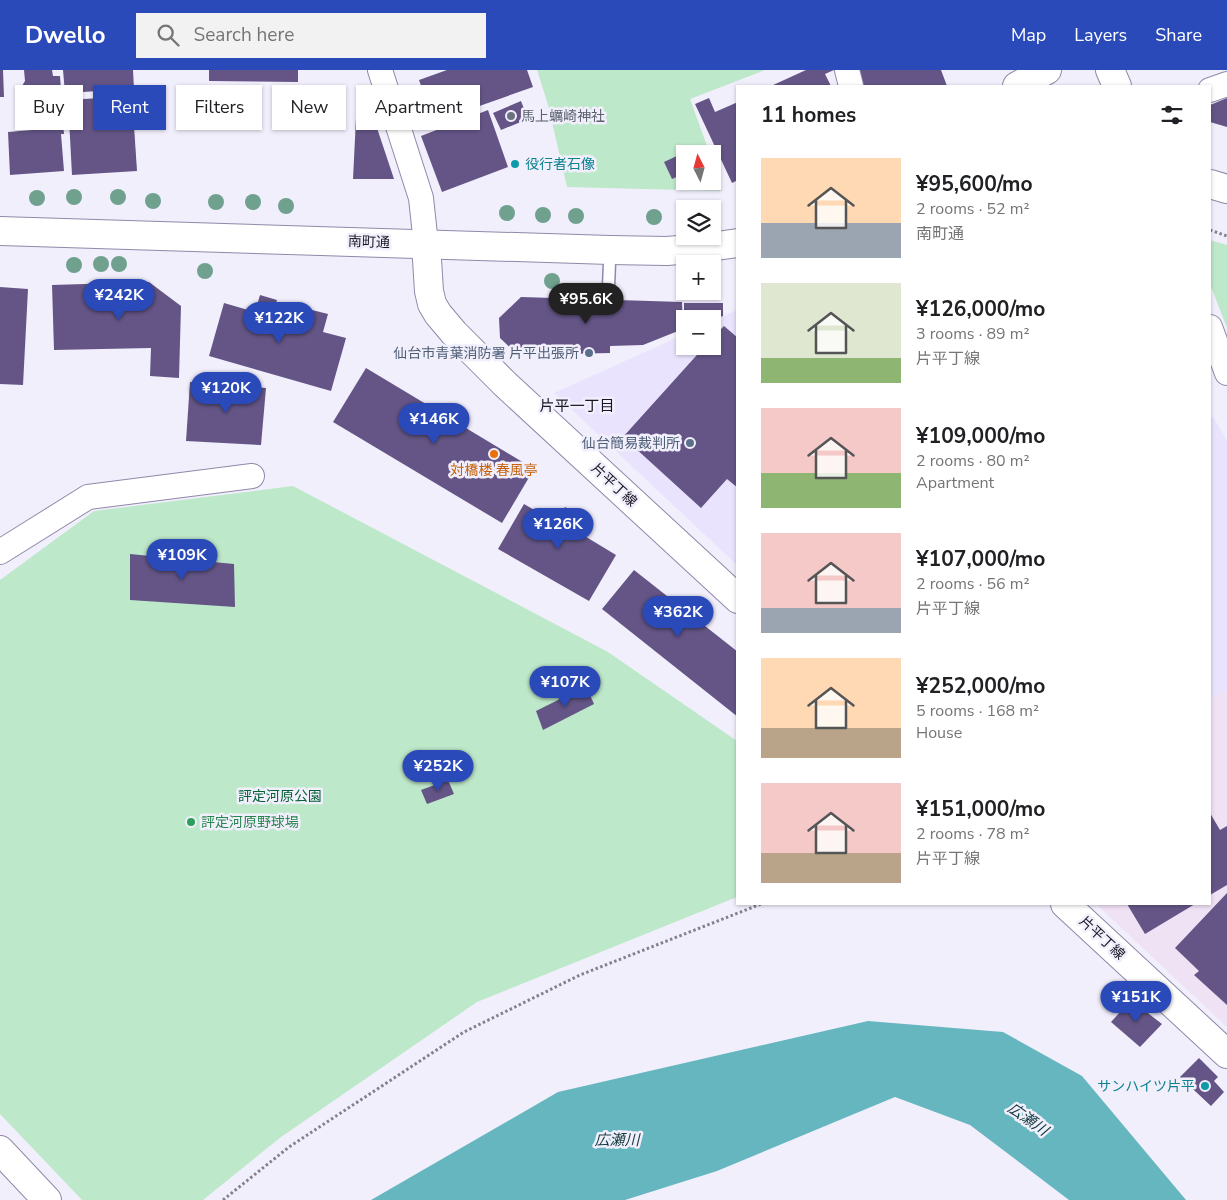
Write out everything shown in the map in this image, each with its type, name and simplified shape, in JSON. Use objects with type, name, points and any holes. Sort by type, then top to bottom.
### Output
[{"type":"street","points":[[380,70],[421,198],[426,244]]},
{"type":"street","points":[[847,70],[851,85]]},
{"type":"street","points":[[1019,85],[1047,70]]},
{"type":"street","points":[[1110,70],[1117,85]]},
{"type":"street","points":[[1211,90],[1227,84]]},
{"type":"street","points":[[1211,184],[1227,190]]},
{"type":"street","name":"南町通","points":[[0,231],[472,247],[667,251],[736,243]]},
{"type":"street","name":"片平丁線","points":[[426,244],[429,291],[432,304],[454,333],[505,384],[736,597]]},
{"type":"street","points":[[1211,330],[1227,373]]},
{"type":"street","points":[[0,552],[88,497],[252,476]]},
{"type":"street","name":"片平丁線","points":[[1066,905],[1227,1054]]},
{"type":"street","points":[[0,1150],[47,1200]]},
{"type":"lane","points":[[608,300],[610,250]]},
{"type":"path","points":[[1211,230],[1227,236]]},
{"type":"path","points":[[223,1200],[289,1146],[464,1032],[580,975],[758,905]]},
{"type":"shaded area","points":[[736,310],[736,564],[554,393],[676,338],[676,355],[721,355],[721,317]]},
{"type":"shaded area","points":[[1211,416],[1214,418],[1227,441],[1227,690],[1211,699]]},
{"type":"shaded area","points":[[1227,690],[1227,1027],[1097,905],[1211,905],[1211,699]]},
{"type":"green space","points":[[537,70],[765,70],[690,99],[707,145],[676,145],[676,190],[567,187],[548,105]]},
{"type":"green space","points":[[721,188],[722,191],[683,190],[721,190]]},
{"type":"green space","points":[[1211,240],[1227,245],[1227,328],[1211,287]]},
{"type":"green space","name":"評定河原公園","points":[[293,486],[608,652],[736,740],[736,897],[477,1002],[281,1137],[203,1200],[82,1200],[0,1114],[0,580],[94,511]]},
{"type":"water","name":"広瀬川","points":[[868,1021],[1003,1032],[1082,1076],[1186,1200],[1069,1200],[970,1125],[895,1097],[717,1171],[625,1200],[371,1200],[558,1092]]},
{"type":"building","points":[[0,70],[3,70],[4,97],[0,97]]},
{"type":"building","points":[[24,70],[52,70],[53,76],[60,76],[61,85],[23,85],[25,81]]},
{"type":"building","points":[[63,70],[133,70],[134,85],[93,85],[93,91],[83,92],[83,85],[64,85]]},
{"type":"building","points":[[209,70],[298,70],[298,82],[209,81]]},
{"type":"building","points":[[447,70],[527,70],[533,87],[480,106],[480,85],[421,85],[419,80]]},
{"type":"building","points":[[806,70],[834,70],[825,74],[830,85],[773,85]]},
{"type":"building","points":[[856,70],[941,70],[947,85],[863,85]]},
{"type":"building","points":[[93,98],[93,130],[134,130],[137,171],[72,175],[70,130],[83,130],[83,99]]},
{"type":"building","points":[[709,98],[715,112],[736,103],[736,181],[732,183],[721,160],[721,145],[714,145],[695,104]]},
{"type":"building","points":[[1227,98],[1227,127],[1211,122],[1211,105]]},
{"type":"building","name":"馬上蠣崎神社","points":[[521,101],[528,119],[501,130],[493,113]]},
{"type":"building","points":[[488,110],[508,167],[442,192],[421,136],[436,130],[480,130],[480,113]]},
{"type":"building","points":[[356,118],[356,130],[378,130],[394,179],[353,179]]},
{"type":"building","points":[[64,130],[64,134],[61,134],[64,171],[10,175],[8,132]]},
{"type":"building","points":[[676,156],[676,177],[672,179],[664,162]]},
{"type":"building","points":[[149,282],[181,306],[179,378],[150,376],[151,348],[54,350],[52,285]]},
{"type":"building","points":[[0,287],[28,289],[23,385],[0,384]]},
{"type":"building","points":[[260,295],[277,300],[272,317],[307,327],[312,310],[328,314],[323,332],[346,338],[331,391],[209,356],[224,303],[255,312]]},
{"type":"building","points":[[521,297],[682,302],[682,310],[676,310],[676,332],[643,345],[610,346],[610,353],[518,355],[500,338],[499,318]]},
{"type":"building","points":[[684,303],[723,303],[723,316],[721,317],[721,310],[684,310]]},
{"type":"building","points":[[724,326],[736,336],[736,486],[727,479],[701,508],[623,437],[697,355],[721,355],[721,329]]},
{"type":"building","points":[[366,368],[534,469],[502,523],[333,422]]},
{"type":"building","points":[[190,382],[266,388],[261,445],[186,441]]},
{"type":"building","points":[[524,504],[555,522],[565,507],[586,519],[578,532],[616,555],[589,601],[498,549]]},
{"type":"building","points":[[130,554],[234,564],[235,607],[130,600]]},
{"type":"building","points":[[634,570],[736,650],[736,715],[602,609]]},
{"type":"building","points":[[586,686],[594,704],[543,730],[536,711]]},
{"type":"building","points":[[448,780],[454,794],[427,804],[421,790]]},
{"type":"building","points":[[1211,815],[1220,830],[1227,826],[1227,885],[1211,894]]},
{"type":"building","points":[[1227,893],[1227,1005],[1194,975],[1199,971],[1175,948]]},
{"type":"building","points":[[1128,905],[1193,905],[1145,934]]},
{"type":"building","points":[[1131,1000],[1162,1024],[1140,1047],[1111,1022]]},
{"type":"building","name":"サンハイツ片平","points":[[1199,1058],[1218,1077],[1214,1081],[1224,1092],[1211,1106],[1180,1077]]},
{"type":"place","name":"馬上蠣崎神社","points":[[511,116]]},
{"type":"place","name":"役行者石像","points":[[515,164]]},
{"type":"place","name":"仙台市青葉消防署 片平出張所","points":[[589,353]]},
{"type":"place","name":"仙台簡易裁判所","points":[[690,443]]},
{"type":"place","name":"対橋楼 春風亭","points":[[494,454]]},
{"type":"place","name":"評定河原野球場","points":[[191,822]]},
{"type":"place","name":"サンハイツ片平","points":[[1205,1086]]},
{"type":"district","name":"片平一丁目","points":[[577,406]]}]
